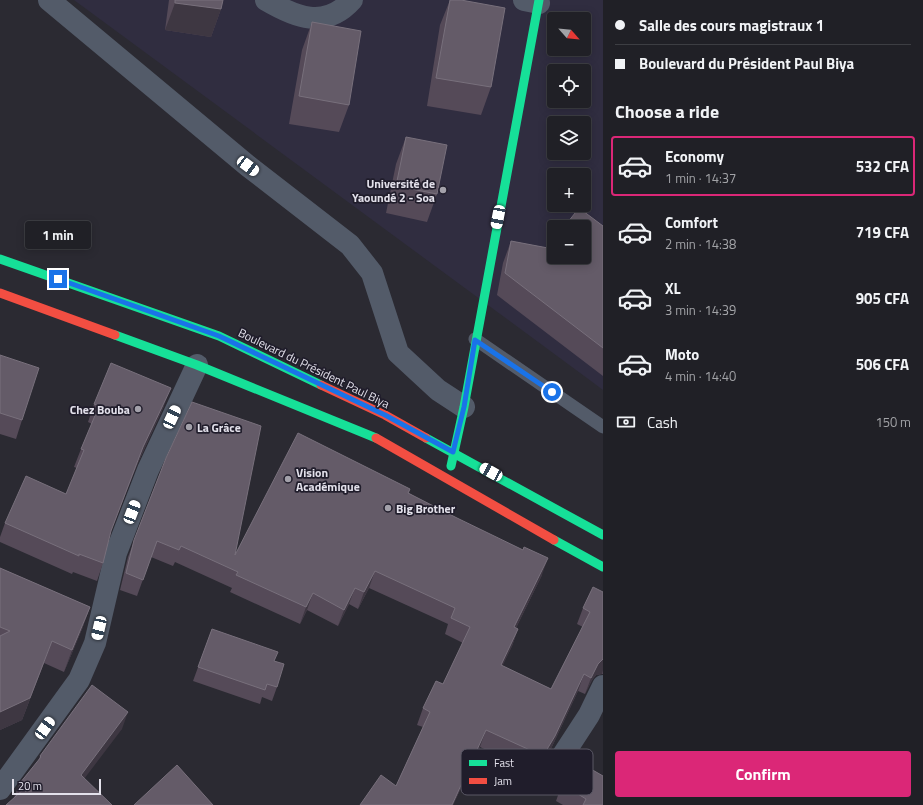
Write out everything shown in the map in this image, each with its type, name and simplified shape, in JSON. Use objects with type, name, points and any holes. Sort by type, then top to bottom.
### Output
[{"type":"main road","points":[[448,480],[464,407],[534,1]]},
{"type":"main road","name":"Boulevard du Président Paul Biya","points":[[0,259],[219,336],[385,415],[602,532]]},
{"type":"main road","points":[[0,293],[197,365],[373,436],[448,480],[603,566]]},
{"type":"street","points":[[50,0],[248,166],[350,245],[372,273],[398,353],[438,390],[464,407]]},
{"type":"street","points":[[266,0],[298,16],[314,19],[325,17],[344,8],[352,0]]},
{"type":"street","points":[[0,789],[79,680],[95,643],[116,553],[148,470],[197,365]]},
{"type":"street","points":[[567,749],[589,715],[603,686]]},
{"type":"lane","points":[[475,340],[603,426]]},
{"type":"shaded area","name":"Université de Yaoundé 2 - Soa","points":[[74,0],[603,0],[603,390]]},
{"type":"building","points":[[175,0],[223,0],[221,9],[175,3]]},
{"type":"building","points":[[450,0],[461,0],[505,8],[491,87],[436,78]]},
{"type":"building","points":[[312,22],[361,31],[349,105],[299,96]]},
{"type":"building","points":[[406,137],[447,145],[437,194],[396,186]]},
{"type":"building","points":[[576,212],[584,212],[603,226],[603,348],[505,273],[511,241],[547,248],[547,264],[591,264],[591,220],[570,220]]},
{"type":"building","points":[[0,355],[39,368],[22,420],[0,413]]},
{"type":"building","points":[[111,363],[171,388],[143,447],[111,531],[103,563],[79,554],[79,556],[5,523],[26,476],[66,494],[84,450],[81,449],[99,406],[94,404]]},
{"type":"building","points":[[192,402],[261,426],[235,555],[298,433],[410,489],[408,493],[457,518],[523,550],[524,547],[548,558],[514,627],[518,629],[501,665],[551,689],[590,612],[583,608],[593,587],[603,592],[603,659],[598,664],[591,678],[584,674],[555,736],[547,749],[528,749],[486,730],[477,749],[461,749],[461,785],[452,805],[360,805],[381,775],[396,786],[430,712],[423,708],[436,681],[443,684],[470,627],[451,618],[455,608],[375,571],[364,592],[355,588],[344,610],[313,593],[306,607],[236,575],[238,572],[181,546],[179,550],[157,541],[143,580],[126,573],[134,540],[166,458]]},
{"type":"building","points":[[0,568],[90,607],[72,650],[52,641],[30,698],[0,712],[0,636],[10,631],[0,627]]},
{"type":"building","points":[[212,629],[278,652],[274,661],[284,664],[277,687],[267,684],[265,690],[198,667]]},
{"type":"building","points":[[92,685],[128,712],[81,775],[112,805],[6,805],[25,788],[20,783],[41,757],[40,756]]},
{"type":"building","points":[[177,765],[213,805],[134,805]]},
{"type":"building","points":[[593,770],[603,776],[603,805],[583,805],[586,799],[580,795],[593,795]]},
{"type":"traffic: fast","points":[[451,466],[464,407],[539,0]]},
{"type":"traffic: fast","points":[[0,259],[219,336],[321,385]]},
{"type":"traffic: fast","points":[[115,335],[197,365],[376,438]]},
{"type":"traffic: fast","points":[[426,438],[603,535]]},
{"type":"traffic: fast","points":[[554,540],[603,567]]},
{"type":"traffic: jam","points":[[0,293],[115,335]]},
{"type":"traffic: jam","points":[[321,385],[385,415],[426,438]]},
{"type":"traffic: jam","points":[[376,438],[554,540]]},
{"type":"place","name":"Université de Yaoundé 2 - Soa","points":[[443,190]]},
{"type":"place","name":"Chez Bouba","points":[[138,409]]},
{"type":"place","name":"La Grâce","points":[[189,427]]},
{"type":"place","name":"Vision Académique","points":[[288,479]]},
{"type":"place","name":"Big Brother","points":[[388,508]]},
{"type":"route","points":[[58,279],[219,336],[385,415],[453,452],[464,407],[475,340],[552,392]]}]
